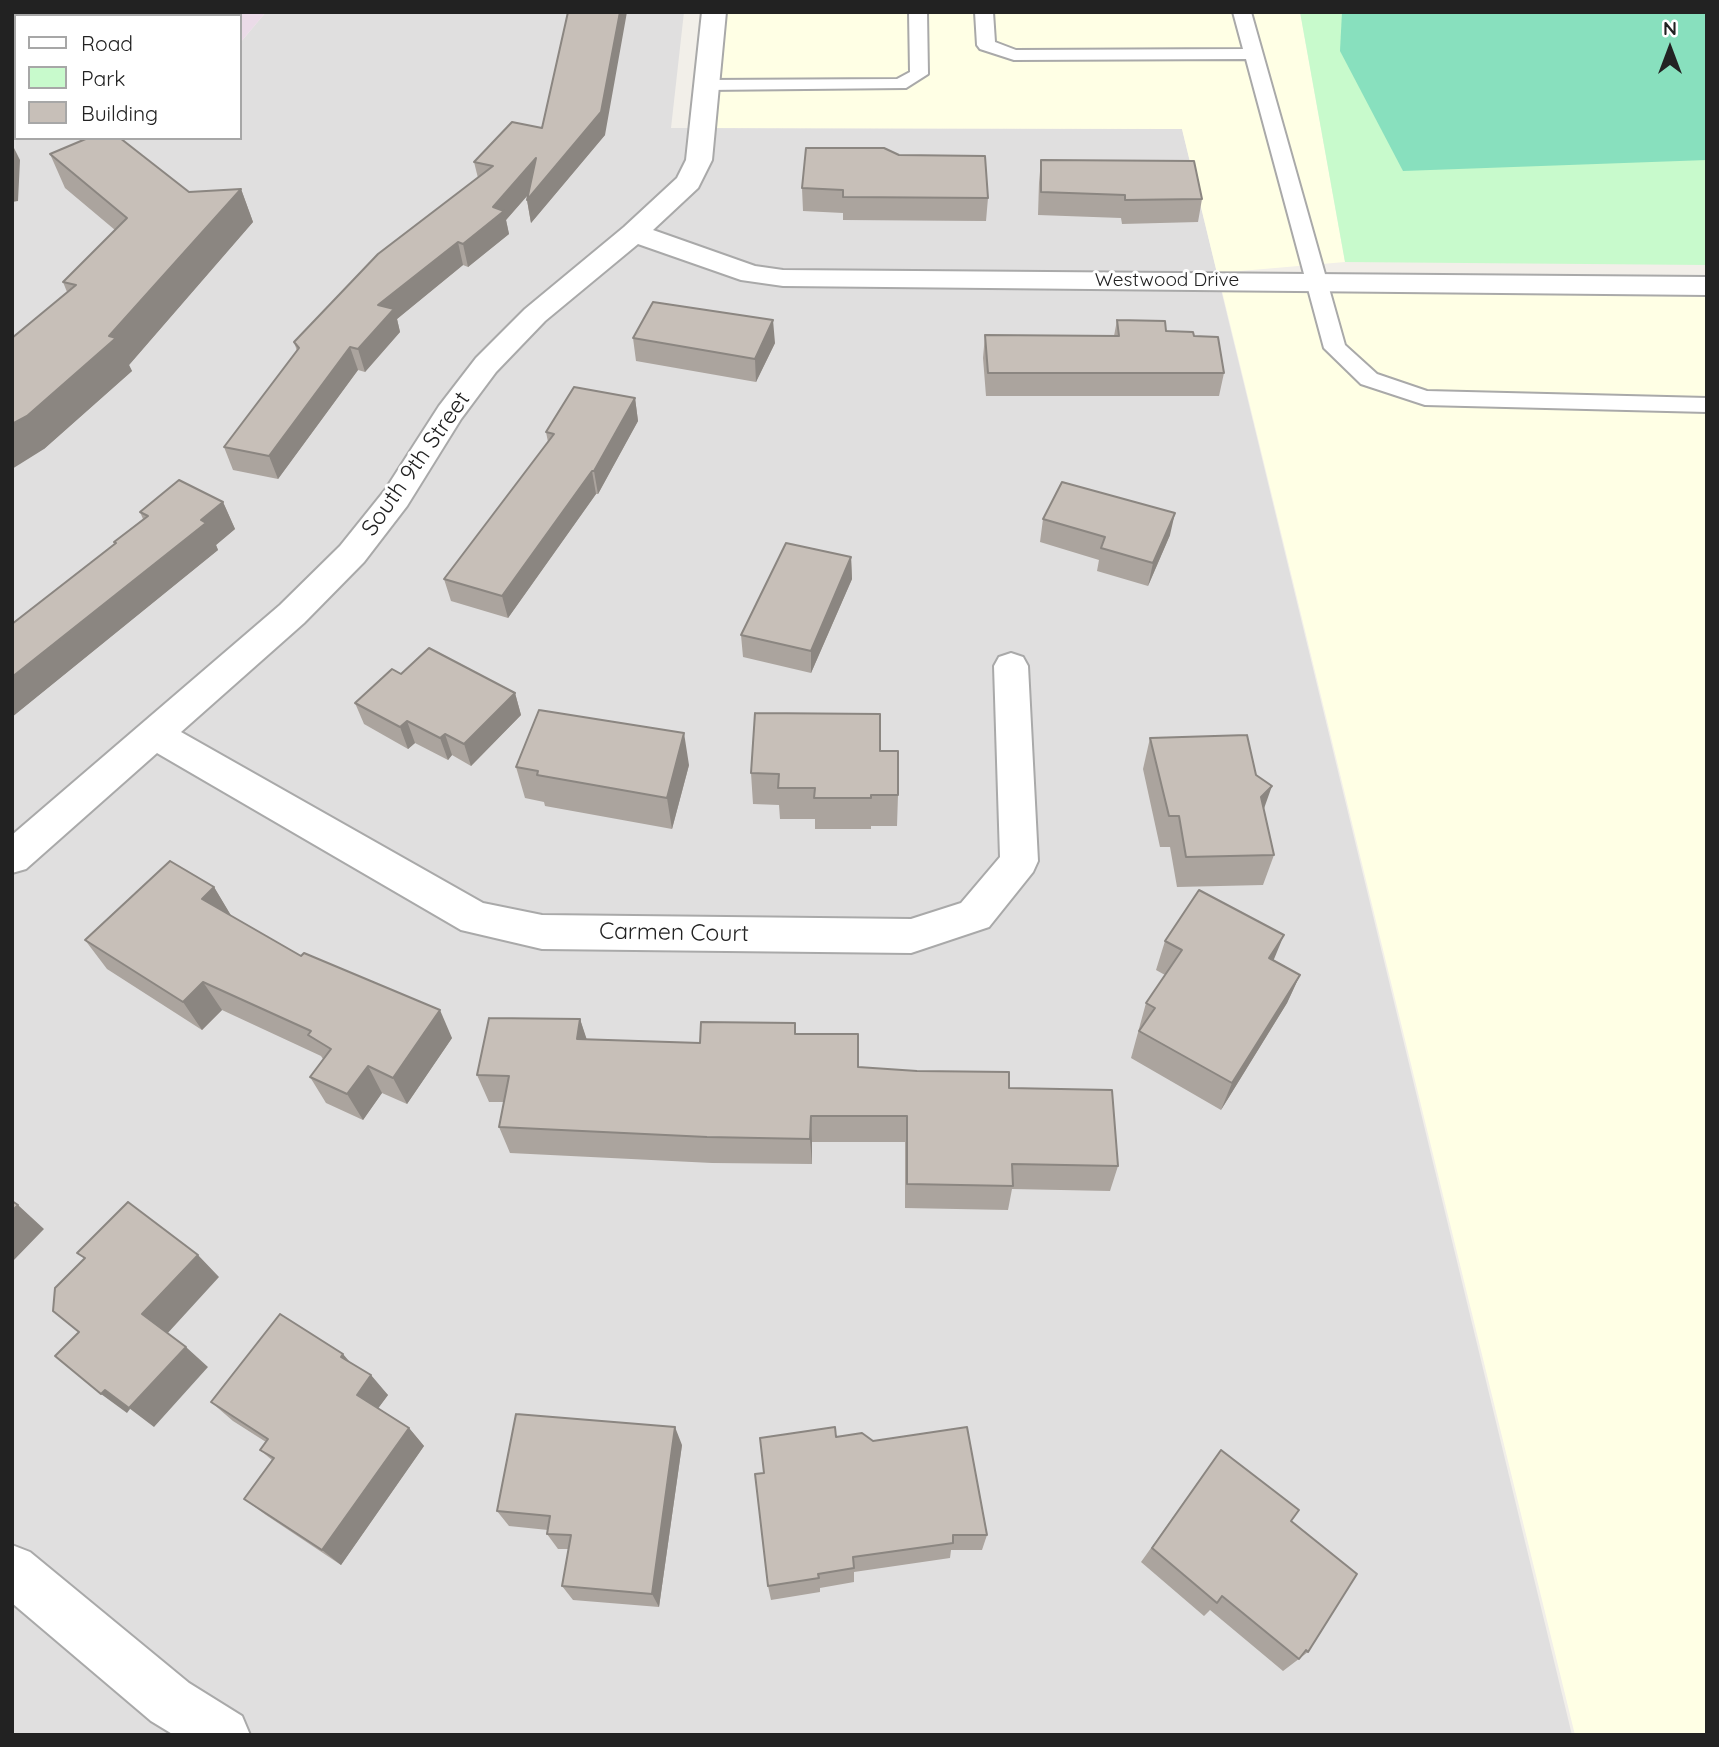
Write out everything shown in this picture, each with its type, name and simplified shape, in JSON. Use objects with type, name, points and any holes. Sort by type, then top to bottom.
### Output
[{"type":"street","name":"South 9th Street","points":[[12,858],[292,614],[352,554],[396,498],[450,413],[486,365],[535,315],[634,233],[689,182],[699,160],[714,12]]},
{"type":"street","name":"Westwood Drive","points":[[634,233],[751,274],[783,278],[1707,286]]},
{"type":"street","name":"Carmen Court","points":[[155,734],[475,918],[542,932],[911,936],[975,915],[1019,860],[1010,666]]},
{"type":"street","points":[[12,1570],[170,1702],[223,1735]]},
{"type":"lane","points":[[706,85],[900,84],[919,74],[918,12]]},
{"type":"lane","points":[[985,12],[986,46],[1014,55],[1254,54]]},
{"type":"lane","points":[[1242,12],[1335,348],[1369,379],[1426,398],[1706,406]]},
{"type":"shaded area","points":[[12,12],[266,12],[242,41],[242,14],[14,14],[12,125]]},
{"type":"shaded area","points":[[266,12],[684,12],[671,128],[1182,129],[1572,1735],[12,1735],[12,125],[14,140],[242,140],[242,41]]},
{"type":"shaded area","points":[[727,12],[1300,12],[1345,262],[1217,273],[1182,129],[715,128]]},
{"type":"shaded area","points":[[1221,287],[1707,291],[1707,1735],[1575,1735]]},
{"type":"green space","points":[[1300,12],[1707,12],[1707,265],[1345,262]]},
{"type":"green space","points":[[1342,12],[1707,12],[1707,160],[1403,171],[1340,51]]},
{"type":"building","points":[[568,12],[620,12],[601,112],[527,200],[536,158],[493,207],[504,211],[463,244],[458,242],[378,305],[394,309],[358,349],[350,347],[269,456],[224,447],[299,348],[294,342],[378,254],[493,166],[474,162],[512,122],[542,128]]},
{"type":"building","points":[[83,140],[123,140],[189,192],[241,189],[109,336],[116,338],[27,416],[12,424],[12,338],[76,285],[63,282],[127,218],[50,154]]},
{"type":"building","points":[[806,148],[884,148],[899,155],[985,156],[988,198],[843,197],[843,190],[802,188]]},
{"type":"building","points":[[1041,160],[1194,161],[1202,199],[1125,200],[1125,195],[1041,192]]},
{"type":"building","points":[[653,302],[773,320],[755,359],[633,338]]},
{"type":"building","points":[[1117,320],[1165,321],[1166,331],[1193,332],[1194,336],[1218,337],[1224,373],[988,373],[985,335],[1119,336]]},
{"type":"building","points":[[574,387],[635,398],[594,471],[502,596],[444,579],[554,434],[546,432]]},
{"type":"building","points":[[179,480],[223,502],[201,520],[206,523],[12,677],[12,624],[148,516],[140,512]]},
{"type":"building","points":[[1062,482],[1175,513],[1153,563],[1101,548],[1105,537],[1043,519]]},
{"type":"building","points":[[786,543],[851,557],[811,651],[741,635]]},
{"type":"building","points":[[429,648],[515,693],[464,744],[445,734],[440,738],[407,721],[400,727],[355,703],[392,669],[401,674]]},
{"type":"building","points":[[539,710],[684,733],[667,798],[537,775],[538,771],[516,767]]},
{"type":"building","points":[[755,713],[880,714],[880,751],[898,751],[898,795],[814,798],[815,788],[778,788],[779,774],[751,773]]},
{"type":"building","points":[[1247,735],[1256,775],[1272,786],[1261,797],[1274,855],[1186,857],[1179,816],[1169,816],[1150,738]]},
{"type":"building","points":[[170,861],[214,887],[202,899],[301,956],[304,953],[440,1010],[393,1078],[368,1066],[347,1094],[310,1077],[331,1049],[308,1035],[311,1031],[203,982],[183,1002],[85,940]]},
{"type":"building","points":[[1199,890],[1284,935],[1269,958],[1300,975],[1232,1083],[1139,1031],[1155,1008],[1146,1003],[1182,950],[1165,941]]},
{"type":"building","points":[[489,1018],[580,1019],[577,1039],[700,1043],[701,1022],[795,1023],[795,1034],[858,1034],[858,1067],[1009,1072],[1009,1088],[1112,1090],[1118,1166],[1012,1164],[1013,1186],[907,1184],[907,1116],[811,1116],[810,1139],[499,1127],[509,1076],[477,1075]]},
{"type":"building","points":[[128,1202],[198,1255],[142,1314],[186,1347],[129,1408],[105,1390],[101,1394],[55,1356],[79,1332],[53,1311],[55,1288],[85,1258],[77,1253]]},
{"type":"building","points":[[280,1314],[371,1375],[357,1395],[409,1428],[322,1550],[244,1499],[274,1458],[260,1450],[268,1439],[211,1402]]},
{"type":"building","points":[[516,1414],[675,1427],[652,1594],[562,1586],[571,1535],[547,1534],[550,1516],[497,1511]]},
{"type":"building","points":[[835,1427],[836,1437],[862,1433],[873,1441],[967,1427],[987,1535],[953,1535],[953,1543],[853,1557],[854,1568],[818,1574],[819,1578],[768,1586],[755,1474],[764,1473],[760,1438]]},
{"type":"building","points":[[1221,1450],[1299,1510],[1291,1521],[1357,1574],[1308,1652],[1306,1650],[1299,1659],[1222,1596],[1217,1603],[1152,1548]]}]
